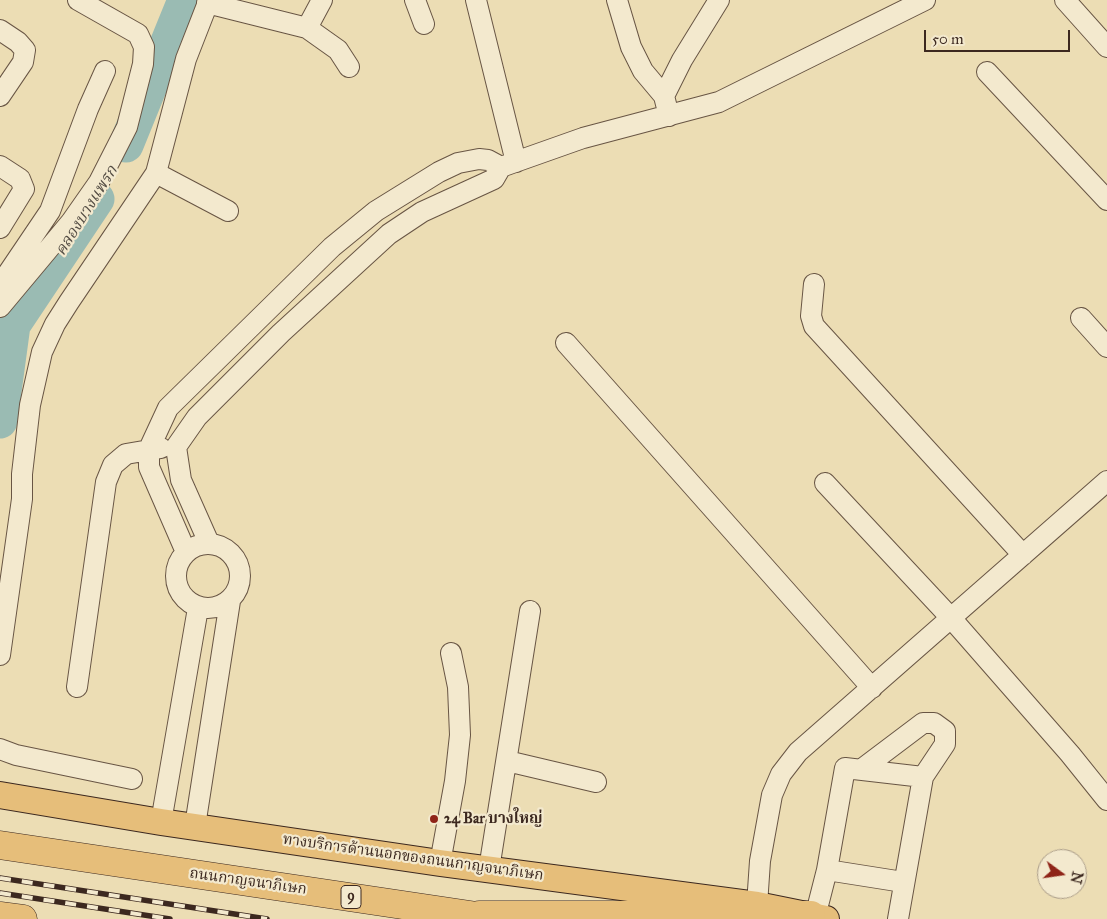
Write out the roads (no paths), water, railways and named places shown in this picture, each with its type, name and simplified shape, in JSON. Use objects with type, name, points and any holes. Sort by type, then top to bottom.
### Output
[{"type":"highway","name":"ถนนกาญจนาภิเษก","points":[[0,845],[484,917],[817,917]]},
{"type":"highway","points":[[0,916],[23,919]]},
{"type":"main road","name":"ทางบริการด้านนอกของถนนกาญจนาภิเษก","points":[[0,795],[161,822],[440,863],[757,905],[817,917]]},
{"type":"street","points":[[0,307],[71,222],[99,182],[129,118],[143,64],[144,47],[138,34],[78,0]]},
{"type":"street","points":[[306,28],[322,0]]},
{"type":"street","points":[[415,0],[424,24]]},
{"type":"street","points":[[476,0],[509,164]]},
{"type":"street","points":[[616,0],[631,47],[643,71],[664,96],[669,116]]},
{"type":"street","points":[[664,96],[682,60],[719,0]]},
{"type":"street","points":[[209,544],[180,480],[176,447],[197,418],[275,339],[389,234],[422,212],[494,179],[509,164],[583,138],[718,102],[788,70],[925,0]]},
{"type":"street","points":[[1065,0],[1107,46]]},
{"type":"street","points":[[0,656],[22,499],[22,474],[30,405],[42,352],[64,309],[156,173],[186,60],[208,1],[306,28],[338,50],[349,67]]},
{"type":"street","points":[[0,30],[18,42],[25,50],[23,62],[0,96]]},
{"type":"street","points":[[0,285],[50,211],[105,71]]},
{"type":"street","points":[[987,72],[1107,200]]},
{"type":"street","points":[[186,552],[149,467],[149,449],[168,408],[332,247],[376,212],[439,172],[458,163],[478,159],[509,164]]},
{"type":"street","points":[[0,166],[20,179],[24,189],[0,228]]},
{"type":"street","points":[[156,173],[228,211]]},
{"type":"street","points":[[814,284],[811,316],[814,326],[1022,555]]},
{"type":"street","points":[[1081,318],[1107,347]]},
{"type":"street","points":[[566,343],[872,688]]},
{"type":"street","points":[[77,687],[106,482],[113,465],[126,454],[149,449],[176,447]]},
{"type":"street","points":[[757,905],[760,861],[772,795],[781,774],[798,752],[1107,481]]},
{"type":"street","points":[[825,483],[951,618],[1059,740],[1107,800]]},
{"type":"street","points":[[195,826],[230,601],[239,586],[240,569],[232,554],[218,545],[201,544],[186,552],[177,566],[176,584],[184,599],[198,608],[215,608],[230,601]]},
{"type":"street","points":[[161,822],[198,608]]},
{"type":"street","points":[[489,869],[530,611]]},
{"type":"street","points":[[440,863],[455,781],[460,735],[458,687],[451,653]]},
{"type":"street","points":[[862,769],[912,730],[923,724],[934,723],[944,731],[945,744],[923,777],[898,919]]},
{"type":"street","points":[[0,749],[16,755],[132,779]]},
{"type":"street","points":[[507,761],[596,782]]},
{"type":"street","points":[[817,917],[845,768],[923,777]]},
{"type":"street","points":[[827,870],[903,882]]},
{"type":"waterway","name":"คลองบางแพรก","points":[[126,145],[185,0]]},
{"type":"waterway","name":"คลองบางแพรก","points":[[0,421],[13,325],[97,199]]},
{"type":"railway","points":[[0,878],[267,919]]},
{"type":"railway","points":[[0,893],[170,919]]},
{"type":"place","name":"24 Bar บางใหญ่","points":[[434,819]]}]
